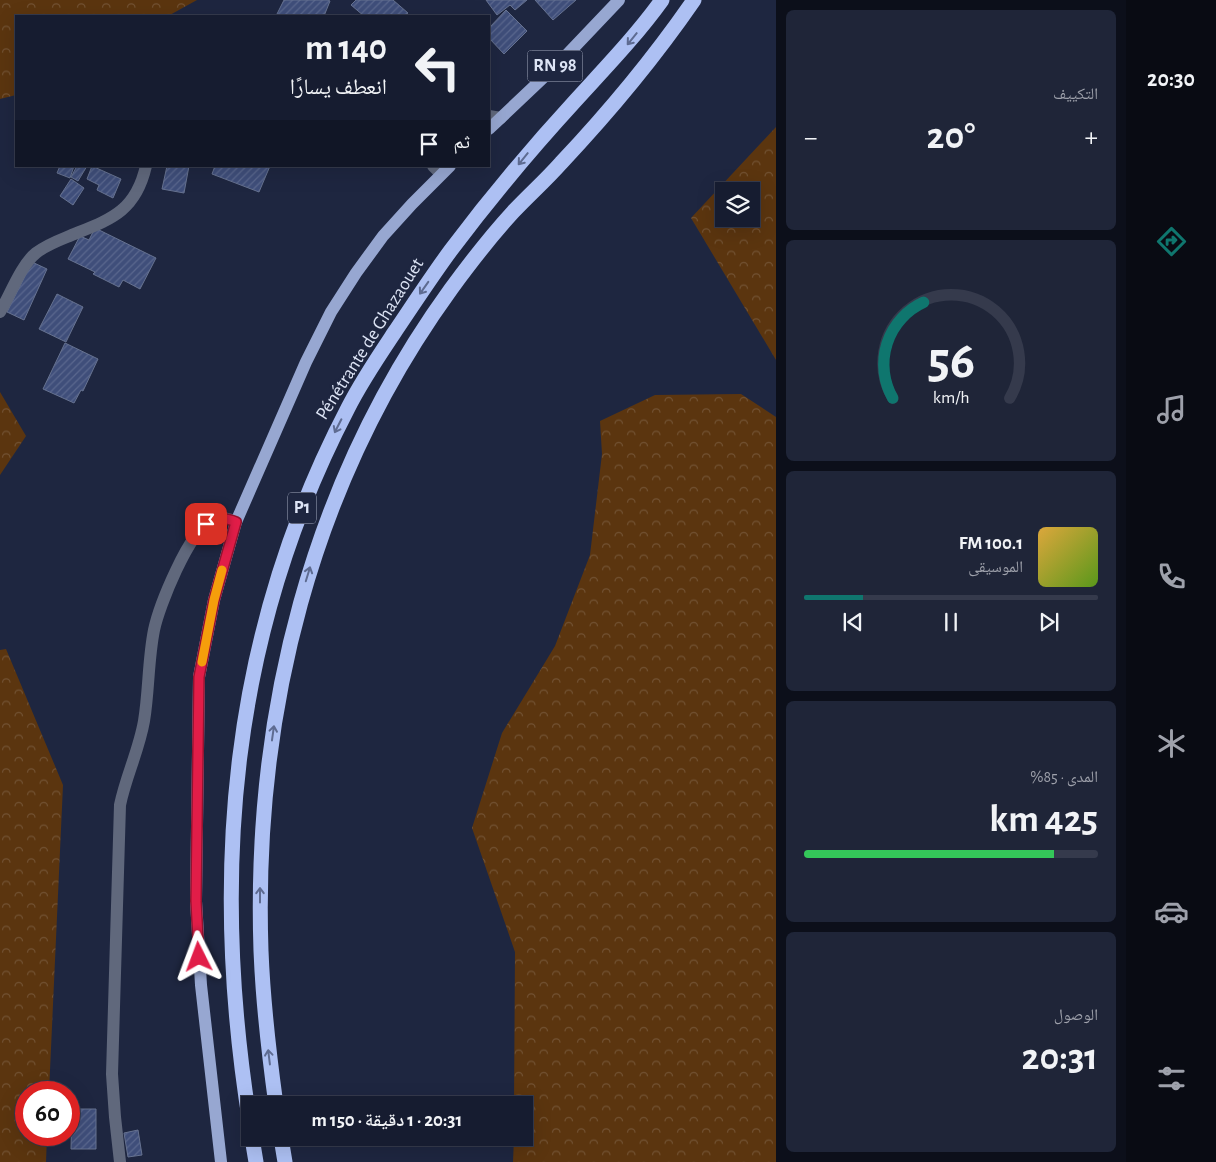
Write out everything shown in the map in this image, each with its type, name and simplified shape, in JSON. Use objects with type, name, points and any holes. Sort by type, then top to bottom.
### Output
[{"type":"highway","name":"Pénétrante de Ghazaouet","points":[[246,1096],[241,1062],[232,957],[230,889],[232,832],[237,773],[250,686],[273,591],[289,543],[327,449],[349,404],[415,301],[450,251],[512,173],[622,50],[662,0]]},
{"type":"highway","name":"P1","points":[[275,1096],[264,1003],[261,950],[260,890],[264,813],[270,753],[286,658],[302,595],[330,512],[371,421],[395,375],[422,331],[452,288],[512,213],[606,114],[641,72],[694,0]]},
{"type":"highway","points":[[253,1146],[256,1162]]},
{"type":"highway","points":[[282,1146],[285,1162]]},
{"type":"main road","name":"RN 98","points":[[495,117],[562,60],[619,0]]},
{"type":"main road","points":[[221,1162],[201,985],[196,901],[199,677],[214,600],[236,522],[306,362],[331,312],[383,236],[441,169]]},
{"type":"street","points":[[0,312],[28,262],[37,252],[58,240],[96,225],[129,205],[137,193],[146,167]]},
{"type":"street","points":[[120,1162],[112,1074],[120,805],[123,789],[134,759],[144,721],[154,630],[171,580],[183,556],[206,524],[212,520],[224,518],[236,522]]},
{"type":"green space","points":[[0,0],[197,0],[170,15],[15,15],[15,95],[0,99]]},
{"type":"green space","points":[[776,127],[776,360],[691,218],[715,192],[715,227],[760,227],[760,182],[725,182]]},
{"type":"green space","points":[[0,392],[26,436],[0,475]]},
{"type":"green space","points":[[741,394],[776,417],[776,1162],[513,1162],[514,1146],[533,1146],[533,1096],[514,1096],[515,952],[472,828],[502,733],[555,646],[590,555],[602,454],[600,421],[655,395]]},
{"type":"green space","points":[[6,649],[63,785],[50,1081],[15,1081],[15,1146],[47,1146],[46,1162],[0,1162],[0,650]]},
{"type":"building","points":[[284,0],[330,1],[324,15],[276,15]]},
{"type":"building","points":[[356,0],[393,0],[408,13],[405,15],[363,15],[351,5]]},
{"type":"building","points":[[486,0],[527,0],[515,10],[510,5],[497,15]]},
{"type":"building","points":[[535,0],[576,0],[553,20]]},
{"type":"building","points":[[506,10],[527,31],[504,54],[490,39],[490,27]]},
{"type":"building","points":[[60,167],[74,167],[70,178],[57,173]]},
{"type":"building","points":[[76,167],[86,167],[78,181],[71,177]]},
{"type":"building","points":[[92,167],[94,167],[121,179],[113,198],[97,190],[99,185],[87,179]]},
{"type":"building","points":[[167,167],[189,167],[184,193],[162,189]]},
{"type":"building","points":[[215,167],[270,167],[259,192],[212,174]]},
{"type":"building","points":[[71,179],[84,188],[73,205],[60,196]]},
{"type":"building","points":[[95,228],[156,258],[140,289],[123,280],[119,287],[93,274],[95,272],[68,259],[80,236],[89,240]]},
{"type":"building","points":[[32,262],[47,269],[24,320],[7,312]]},
{"type":"building","points":[[57,294],[83,307],[66,342],[39,329]]},
{"type":"building","points":[[65,343],[98,359],[83,391],[81,390],[74,403],[43,389]]},
{"type":"building","points":[[80,1109],[96,1109],[96,1149],[71,1149],[71,1146],[80,1146]]},
{"type":"building","points":[[138,1130],[142,1155],[128,1157],[124,1133]]},
{"type":"slow traffic","points":[[202,662],[222,570]]},
{"type":"route","points":[[199,957],[196,901],[199,677],[214,600],[236,522],[230,519],[218,518],[206,524]]}]
